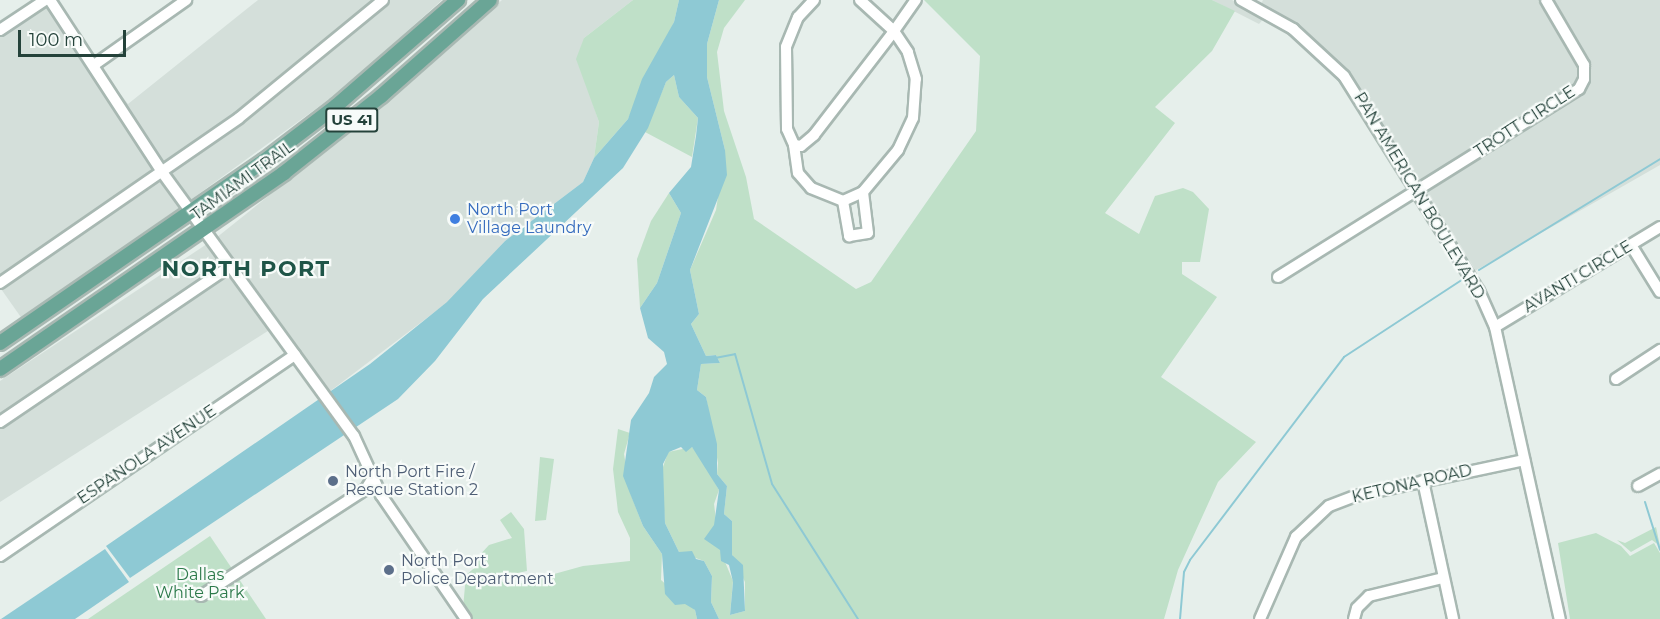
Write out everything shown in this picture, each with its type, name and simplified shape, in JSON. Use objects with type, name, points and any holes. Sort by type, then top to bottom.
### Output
[{"type":"main road","name":"TAMIAMI TRAIL","points":[[0,343],[192,212],[336,106],[458,0]]},
{"type":"main road","name":"TAMIAMI TRAIL","points":[[0,369],[205,229],[348,123],[490,0]]},
{"type":"street","points":[[0,30],[45,0]]},
{"type":"street","points":[[50,0],[162,172],[354,436],[373,478],[466,619]]},
{"type":"street","points":[[94,65],[186,0]]},
{"type":"street","points":[[0,283],[278,89],[383,0]]},
{"type":"street","points":[[814,0],[798,18],[786,47],[787,129],[794,145],[798,173],[811,188],[843,201],[863,192],[898,150],[913,118],[916,79],[908,52],[894,31],[860,0]]},
{"type":"street","points":[[794,145],[801,146],[814,135],[916,0]]},
{"type":"street","name":"PAN AMERICAN BOULEVARD","points":[[1241,0],[1257,3],[1314,45],[1344,76],[1469,273],[1495,327],[1560,619]]},
{"type":"street","name":"TROTT CIRCLE","points":[[1418,190],[1574,93],[1582,84],[1582,61],[1546,0]]},
{"type":"street","points":[[1278,277],[1418,190]]},
{"type":"street","points":[[843,201],[849,236],[868,233],[863,192]]},
{"type":"street","name":"AVANTI CIRCLE","points":[[1495,327],[1660,227]]},
{"type":"street","points":[[1631,245],[1660,292]]},
{"type":"street","points":[[0,422],[230,266]]},
{"type":"street","points":[[1616,379],[1660,350]]},
{"type":"street","name":"ESPANOLA AVENUE","points":[[0,556],[295,355]]},
{"type":"street","name":"KETONA ROAD","points":[[1260,619],[1292,544],[1314,516],[1346,498],[1524,459]]},
{"type":"street","points":[[1638,486],[1660,474]]},
{"type":"street","points":[[201,596],[366,489],[373,478]]},
{"type":"street","points":[[1423,481],[1453,619]]},
{"type":"street","points":[[1354,619],[1358,608],[1369,596],[1443,578]]},
{"type":"shaded area","points":[[258,0],[377,0],[275,86],[163,166],[99,66],[128,104]]},
{"type":"shaded area","points":[[389,0],[442,0],[339,92],[189,201],[168,173],[280,92]]},
{"type":"shaded area","points":[[502,0],[633,0],[584,38],[591,98],[599,122],[594,158],[583,182],[505,241],[448,302],[329,392],[216,238],[372,113]]},
{"type":"shaded area","points":[[1212,0],[1232,0],[1265,17],[1259,24]]},
{"type":"shaded area","points":[[1263,0],[1542,0],[1581,72],[1575,86],[1419,184],[1348,74],[1316,42],[1260,6]]},
{"type":"shaded area","points":[[1551,0],[1660,0],[1660,165],[1473,272],[1423,191],[1588,80]]},
{"type":"shaded area","points":[[47,3],[157,170],[0,278],[0,35]]},
{"type":"shaded area","points":[[162,177],[182,206],[22,318],[1,289]]},
{"type":"shaded area","points":[[210,242],[224,264],[0,417],[0,381]]},
{"type":"shaded area","points":[[229,271],[271,329],[0,502],[0,427]]},
{"type":"green space","points":[[633,0],[679,0],[674,22],[628,119],[594,158],[599,122],[576,59],[584,38]]},
{"type":"green space","points":[[719,0],[745,0],[724,28],[717,52],[724,111],[746,177],[754,219],[856,289],[871,282],[976,131],[980,56],[924,0],[1212,0],[1235,11],[1212,51],[1155,107],[1175,123],[1105,213],[1139,234],[1155,196],[1183,188],[1193,192],[1209,209],[1200,262],[1182,262],[1182,274],[1217,297],[1161,377],[1256,442],[1218,482],[1178,570],[1164,619],[719,619],[711,602],[712,576],[704,561],[679,552],[665,523],[661,473],[668,452],[692,447],[701,458],[719,490],[714,504],[720,550],[733,581],[730,615],[745,611],[745,582],[732,555],[732,521],[724,514],[727,486],[717,474],[718,463],[706,397],[697,390],[701,364],[720,363],[716,355],[706,356],[691,324],[699,314],[690,270],[716,210],[725,150],[707,77],[707,44]]},
{"type":"green space","points":[[674,75],[679,97],[698,118],[692,157],[645,132],[666,82]]},
{"type":"green space","points":[[669,193],[681,213],[657,283],[640,308],[637,259],[651,221]]},
{"type":"green space","points":[[618,429],[630,433],[624,454],[631,495],[643,526],[662,554],[661,580],[695,610],[697,619],[471,619],[463,608],[466,575],[478,565],[477,558],[489,545],[512,538],[500,520],[511,512],[524,529],[527,571],[498,577],[507,587],[583,566],[630,561],[630,538],[618,512],[613,469]]},
{"type":"green space","points":[[540,457],[554,459],[546,520],[535,521]]},
{"type":"green space","points":[[1656,527],[1660,546],[1652,540],[1631,552],[1617,540],[1625,543]]},
{"type":"green space","points":[[1596,533],[1621,546],[1630,556],[1654,543],[1660,553],[1660,619],[1570,619],[1558,543]]},
{"type":"green space","name":"Dallas White Park","points":[[210,536],[266,619],[88,619]]},
{"type":"water","points":[[679,0],[719,0],[707,44],[707,77],[725,150],[727,175],[690,270],[699,314],[691,324],[706,356],[716,355],[720,363],[701,364],[697,390],[706,397],[717,444],[717,474],[727,486],[724,514],[732,521],[732,555],[743,565],[745,611],[730,615],[733,582],[729,565],[721,561],[720,550],[704,539],[714,525],[719,490],[692,447],[686,452],[681,447],[669,452],[663,464],[665,523],[679,552],[692,551],[696,559],[704,561],[712,576],[711,602],[719,619],[697,619],[695,610],[685,604],[675,605],[665,594],[662,554],[643,526],[623,476],[631,420],[649,393],[654,377],[667,364],[664,352],[648,338],[640,308],[657,283],[681,213],[669,193],[691,167],[696,136],[698,118],[679,97],[674,75],[666,82],[648,128],[623,168],[483,299],[435,361],[398,399],[130,578],[106,546],[370,364],[447,302],[505,241],[583,182],[594,158],[628,119],[642,79],[674,22]]},
{"type":"water","points":[[105,549],[129,582],[75,619],[1,619]]},
{"type":"waterway","points":[[1479,270],[1660,159]]},
{"type":"waterway","points":[[1180,619],[1184,572],[1190,560],[1344,357],[1463,279]]},
{"type":"waterway","points":[[715,358],[735,354],[772,484],[858,619]]},
{"type":"waterway","points":[[1645,502],[1660,550]]},
{"type":"place","name":"North Port Village Laundry","points":[[455,219]]},
{"type":"place","name":"North Port Fire / Rescue Station 2","points":[[333,481]]},
{"type":"place","name":"North Port Police Department","points":[[389,570]]},
{"type":"district","name":"NORTH PORT","points":[[246,269]]}]
